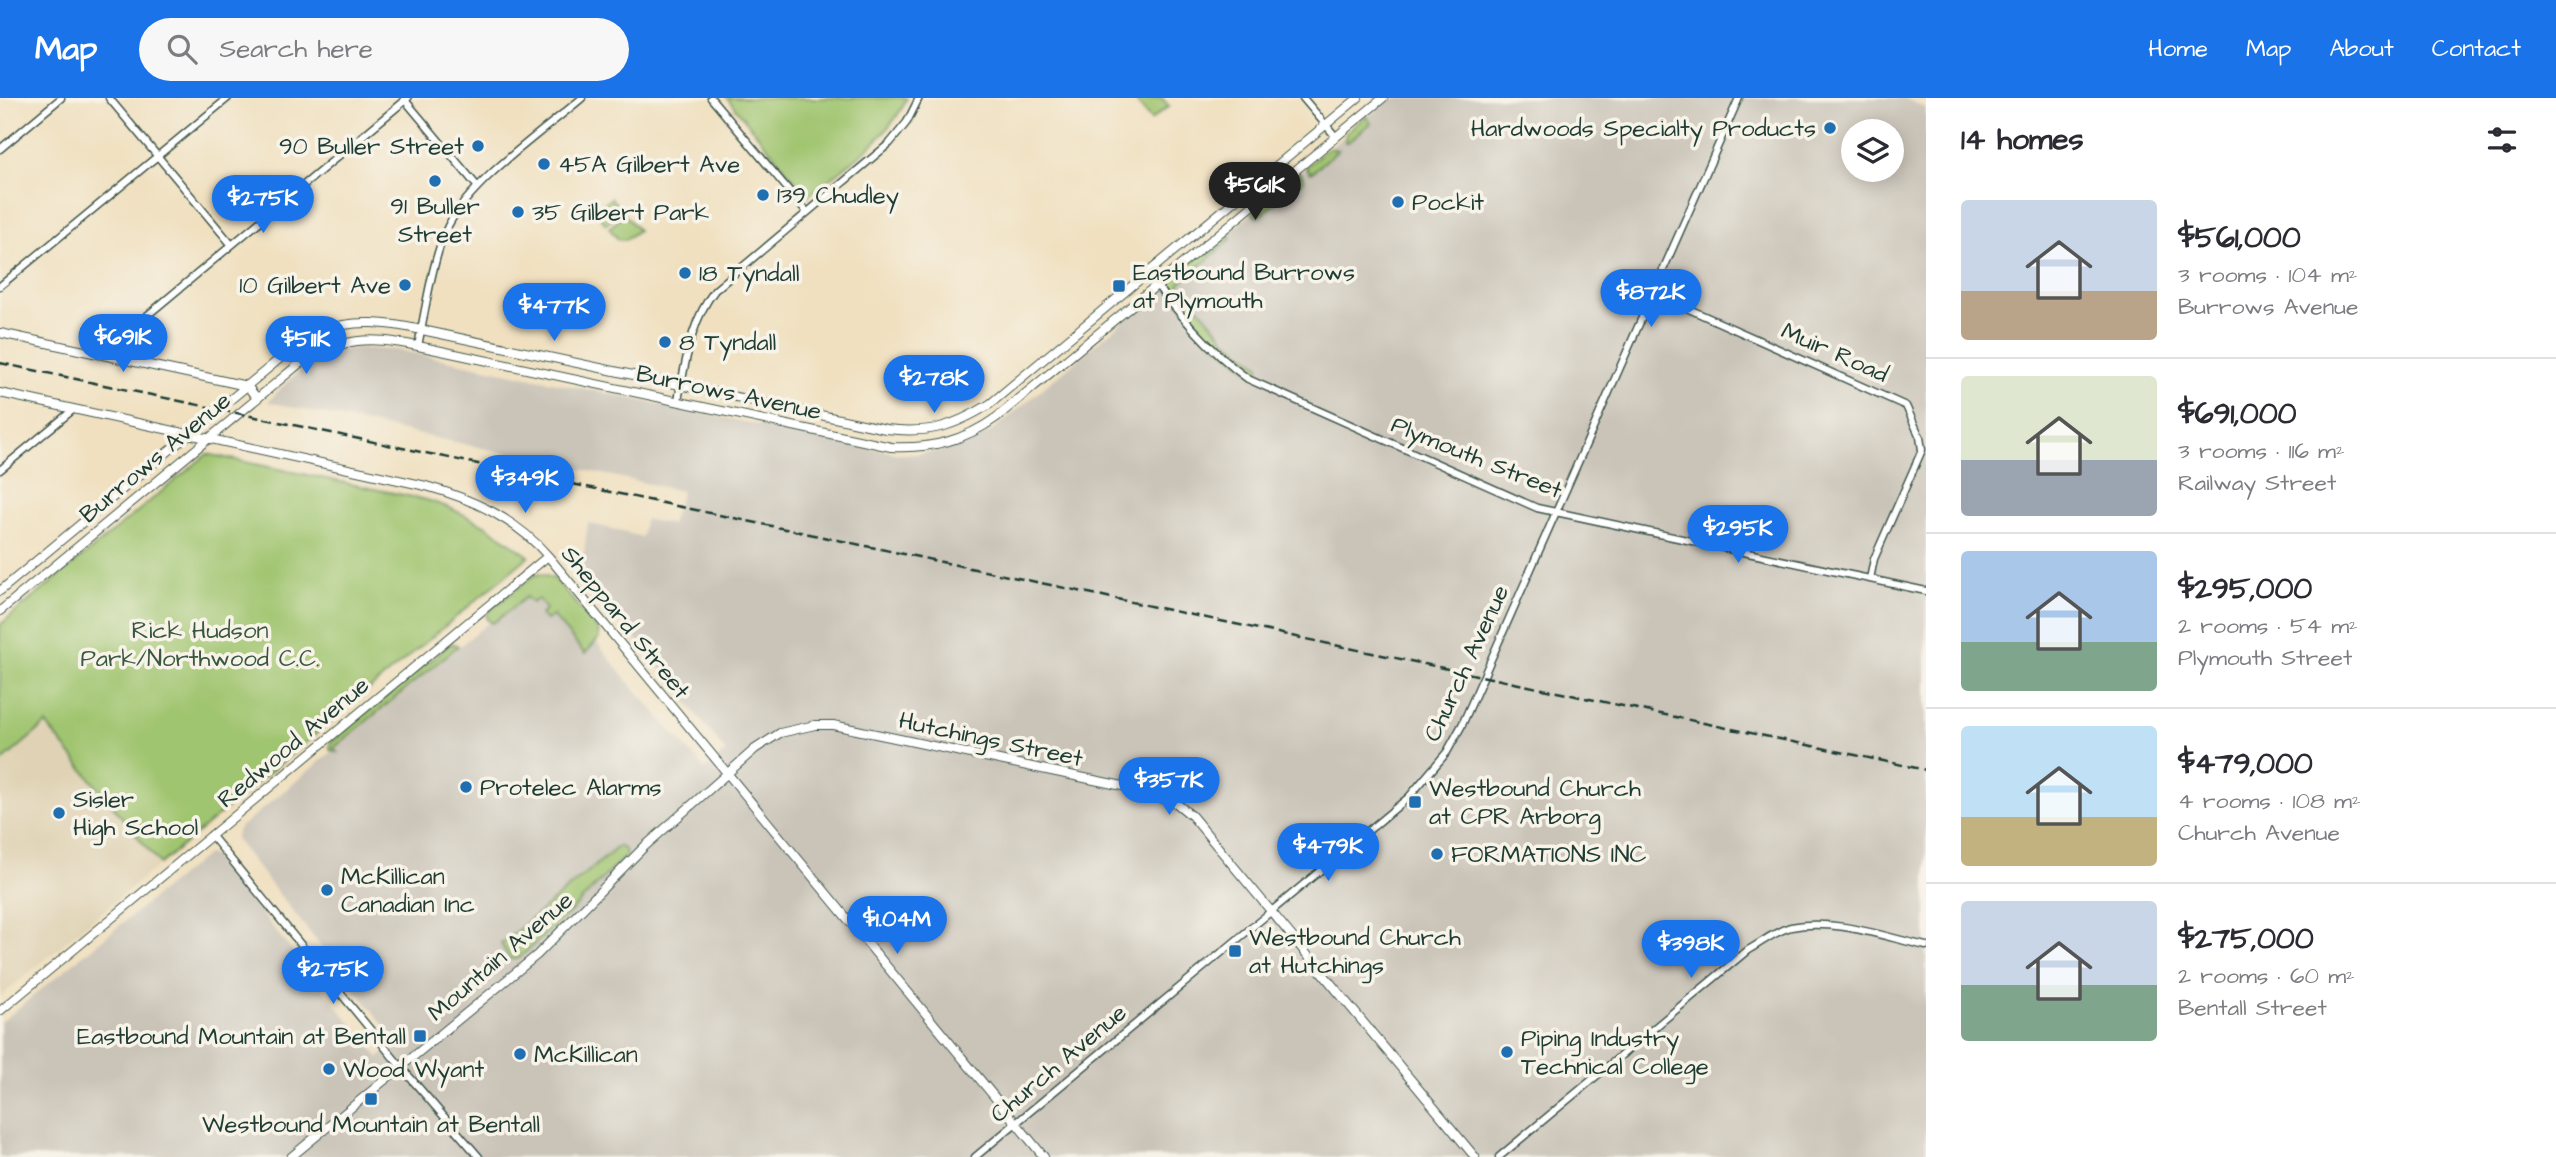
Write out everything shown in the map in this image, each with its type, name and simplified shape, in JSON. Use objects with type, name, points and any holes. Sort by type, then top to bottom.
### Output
[{"type":"street","points":[[0,149],[61,98]]},
{"type":"street","points":[[109,98],[231,244]]},
{"type":"street","points":[[0,286],[228,98]]},
{"type":"street","points":[[418,346],[443,236],[457,211],[477,186],[582,98]]},
{"type":"street","points":[[711,98],[807,212]]},
{"type":"street","points":[[678,400],[693,332],[708,300],[722,283],[890,143],[907,122],[919,98]]},
{"type":"street","points":[[1303,98],[1336,137]]},
{"type":"street","name":"Burrows Avenue","points":[[0,591],[289,351],[324,331],[357,323],[395,324],[886,429],[939,429],[954,424],[990,404],[1358,98]]},
{"type":"street","name":"Burrows Avenue","points":[[0,611],[299,364],[330,346],[359,340],[388,340],[418,346],[891,447],[922,447],[962,439],[997,417],[1383,98]]},
{"type":"street","name":"Church Avenue","points":[[975,1157],[1409,797],[1447,752],[1462,725],[1740,98]]},
{"type":"street","points":[[101,354],[406,99],[477,186]]},
{"type":"street","name":"Plymouth Street","points":[[1147,273],[1209,347],[1248,379],[1536,508],[1926,591]]},
{"type":"street","name":"Muir Road","points":[[1653,293],[1906,406],[1920,437],[1922,450],[1874,559],[1870,579]]},
{"type":"street","points":[[0,333],[247,386],[257,398]]},
{"type":"street","name":"Sheppard Street","points":[[0,393],[447,491],[479,504],[519,528],[548,556],[726,775],[1044,1157]]},
{"type":"street","points":[[0,470],[74,409]]},
{"type":"street","name":"Redwood Avenue","points":[[0,1011],[548,556]]},
{"type":"street","name":"Hutchings Street","points":[[726,775],[755,749],[780,733],[815,725],[833,725],[1132,788],[1175,803],[1192,816],[1475,1157]]},
{"type":"street","name":"Mountain Avenue","points":[[291,1157],[537,955],[644,847],[726,775]]},
{"type":"street","points":[[211,835],[401,1067],[479,1157]]},
{"type":"street","points":[[1499,1157],[1748,950],[1788,928],[1809,925],[1837,926],[1926,946]]},
{"type":"shaded area","points":[[1390,98],[1904,98],[1926,108],[1926,1157],[0,1157],[0,1023],[207,854],[215,856],[379,1058],[398,1043],[235,839],[238,829],[500,613],[546,580],[631,685],[705,769],[726,752],[659,666],[581,575],[588,523],[642,537],[645,519],[671,525],[682,491],[268,402],[312,362],[335,351],[356,348],[398,350],[899,454],[949,449],[992,431]]},
{"type":"shaded area","name":"Sisler High School","points":[[45,724],[160,864],[0,997],[0,763]]},
{"type":"green space","points":[[727,98],[907,98],[899,113],[877,140],[808,196]]},
{"type":"green space","points":[[1133,98],[1162,98],[1169,106],[1151,120]]},
{"type":"green space","points":[[1366,116],[1371,123],[1345,142],[1346,132]]},
{"type":"green space","points":[[1328,148],[1338,150],[1311,173],[1306,167]]},
{"type":"green space","points":[[1300,172],[1304,180],[1258,217],[1253,213],[1255,208]]},
{"type":"green space","points":[[611,198],[622,211],[606,224],[599,216],[600,207]]},
{"type":"green space","points":[[625,215],[638,230],[625,240],[618,239],[609,228]]},
{"type":"green space","points":[[1225,234],[1231,239],[1179,284],[1227,341],[1259,365],[1259,372],[1252,373],[1213,342],[1168,286],[1172,277]]},
{"type":"green space","name":"Rick Hudson Park/Northwood C.C.","points":[[207,454],[427,500],[485,525],[529,556],[160,864],[46,724],[0,763],[0,625]]},
{"type":"green space","points":[[540,574],[555,579],[598,630],[599,638],[585,654],[553,616],[546,620],[541,615],[546,609],[538,599],[532,603],[526,597],[496,621],[492,623],[487,619],[487,613],[532,576]]},
{"type":"green space","points":[[452,643],[458,646],[334,748],[337,752],[330,750],[330,743]]},
{"type":"green space","points":[[619,846],[625,850],[626,855],[568,914],[518,959],[510,959],[501,944]]},
{"type":"railway","points":[[0,363],[1926,770]]},
{"type":"place","name":"Hardwoods Specialty Products","points":[[1830,128]]},
{"type":"place","name":"90 Buller Street","points":[[478,146]]},
{"type":"place","name":"45A Gilbert Ave","points":[[544,164]]},
{"type":"place","name":"91 Buller Street","points":[[435,181]]},
{"type":"place","name":"139 Chudley","points":[[763,195]]},
{"type":"place","name":"Pockit","points":[[1398,202]]},
{"type":"place","name":"35 Gilbert Park","points":[[518,212]]},
{"type":"place","name":"18 Tyndall","points":[[685,273]]},
{"type":"place","name":"10 Gilbert Ave","points":[[405,285]]},
{"type":"place","name":"Eastbound Burrows at Plymouth","points":[[1119,286]]},
{"type":"place","name":"8 Tyndall","points":[[665,342]]},
{"type":"place","name":"Protelec Alarms","points":[[466,787]]},
{"type":"place","name":"Westbound Church at CPR Arborg","points":[[1415,802]]},
{"type":"place","name":"Sisler High School","points":[[59,813]]},
{"type":"place","name":"FORMATIONS INC","points":[[1437,854]]},
{"type":"place","name":"McKillican Canadian Inc","points":[[327,890]]},
{"type":"place","name":"Westbound Church at Hutchings","points":[[1235,951]]},
{"type":"place","name":"Eastbound Mountain at Bentall","points":[[420,1036]]},
{"type":"place","name":"Piping Industry Technical College","points":[[1507,1052]]},
{"type":"place","name":"McKillican","points":[[520,1054]]},
{"type":"place","name":"Wood Wyant","points":[[329,1069]]},
{"type":"place","name":"Westbound Mountain at Bentall","points":[[371,1099]]}]
